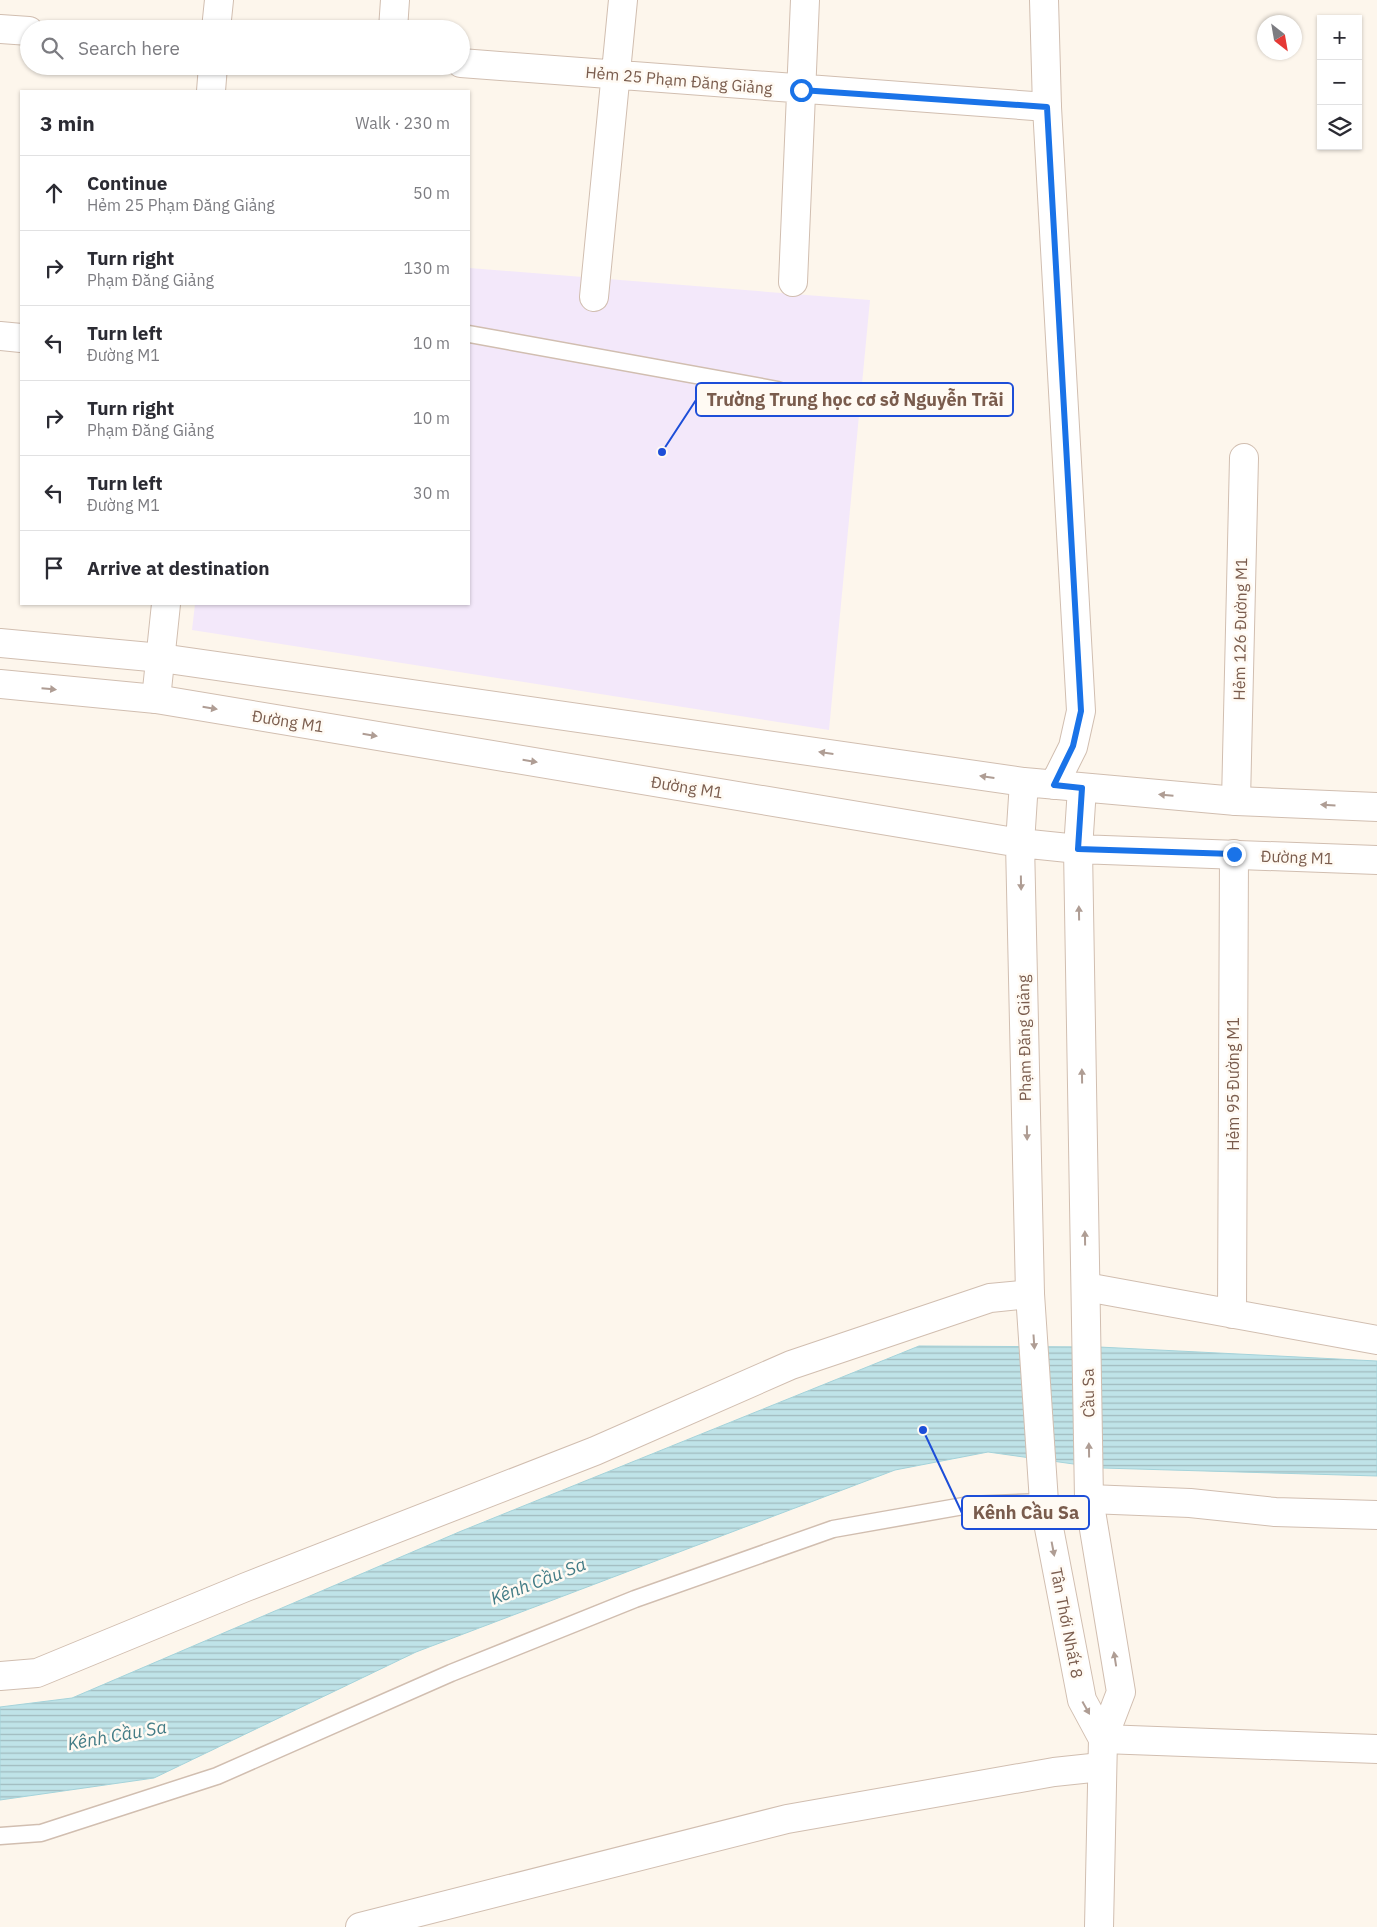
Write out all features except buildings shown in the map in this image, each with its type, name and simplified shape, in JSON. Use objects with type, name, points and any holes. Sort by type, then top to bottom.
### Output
[{"type":"street","points":[[217,20],[219,0]]},
{"type":"street","points":[[393,20],[395,0]]},
{"type":"street","points":[[594,297],[623,0]]},
{"type":"street","points":[[793,282],[805,0]]},
{"type":"street","points":[[1044,0],[1047,107],[1081,711],[1073,746],[1054,785]]},
{"type":"street","points":[[0,29],[20,30]]},
{"type":"street","name":"Hẻm 25 Phạm Đăng Giảng","points":[[470,65],[1047,107]]},
{"type":"street","points":[[211,90],[212,75]]},
{"type":"street","points":[[0,336],[20,338]]},
{"type":"street","name":"Hẻm 126 Đường M1","points":[[1236,801],[1244,458]]},
{"type":"street","points":[[156,699],[166,605]]},
{"type":"street","points":[[0,643],[161,658],[1024,782],[1236,801],[1377,807]]},
{"type":"street","name":"Đường M1","points":[[0,684],[156,699],[1020,843],[1078,849],[1377,860]]},
{"type":"street","name":"Phạm Đăng Giảng","points":[[1024,782],[1020,843],[1030,1294]]},
{"type":"street","points":[[1082,788],[1078,849],[1086,1287],[1377,1340]]},
{"type":"street","name":"Hẻm 95 Đường M1","points":[[1232,1314],[1234,854]]},
{"type":"street","name":"Cầu Sa","points":[[1086,1287],[1089,1499]]},
{"type":"street","points":[[0,1676],[37,1673],[246,1587],[596,1451],[792,1365],[990,1298],[1030,1294],[1044,1502]]},
{"type":"street","points":[[1099,1927],[1103,1739],[1121,1692],[1089,1499],[1190,1503],[1275,1512],[1377,1515]]},
{"type":"street","name":"Tân Thới Nhất 8","points":[[1044,1502],[1082,1700],[1103,1739]]},
{"type":"street","points":[[1103,1739],[1377,1749]]},
{"type":"street","points":[[360,1927],[787,1819],[1054,1772],[1101,1767]]},
{"type":"lane","points":[[470,334],[778,390]]},
{"type":"lane","points":[[0,1836],[41,1833],[217,1776],[451,1673],[635,1599],[833,1528],[969,1506],[1044,1502]]},
{"type":"shaded area","points":[[470,268],[870,300],[829,730],[192,630],[195,605],[470,605]]},
{"type":"water","points":[[919,1346],[1099,1347],[1377,1361],[1377,1476],[1102,1468],[988,1452],[895,1470],[416,1652],[154,1778],[0,1800],[0,1707],[72,1698],[459,1532]]},
{"type":"place","name":"Trường Trung học cơ sở Nguyễn Trãi","points":[[662,452]]},
{"type":"place","name":"Kênh Cầu Sa","points":[[923,1430]]},
{"type":"route","points":[[801,90],[1047,107],[1081,711],[1073,746],[1054,785],[1082,788],[1078,849],[1234,854]]}]
